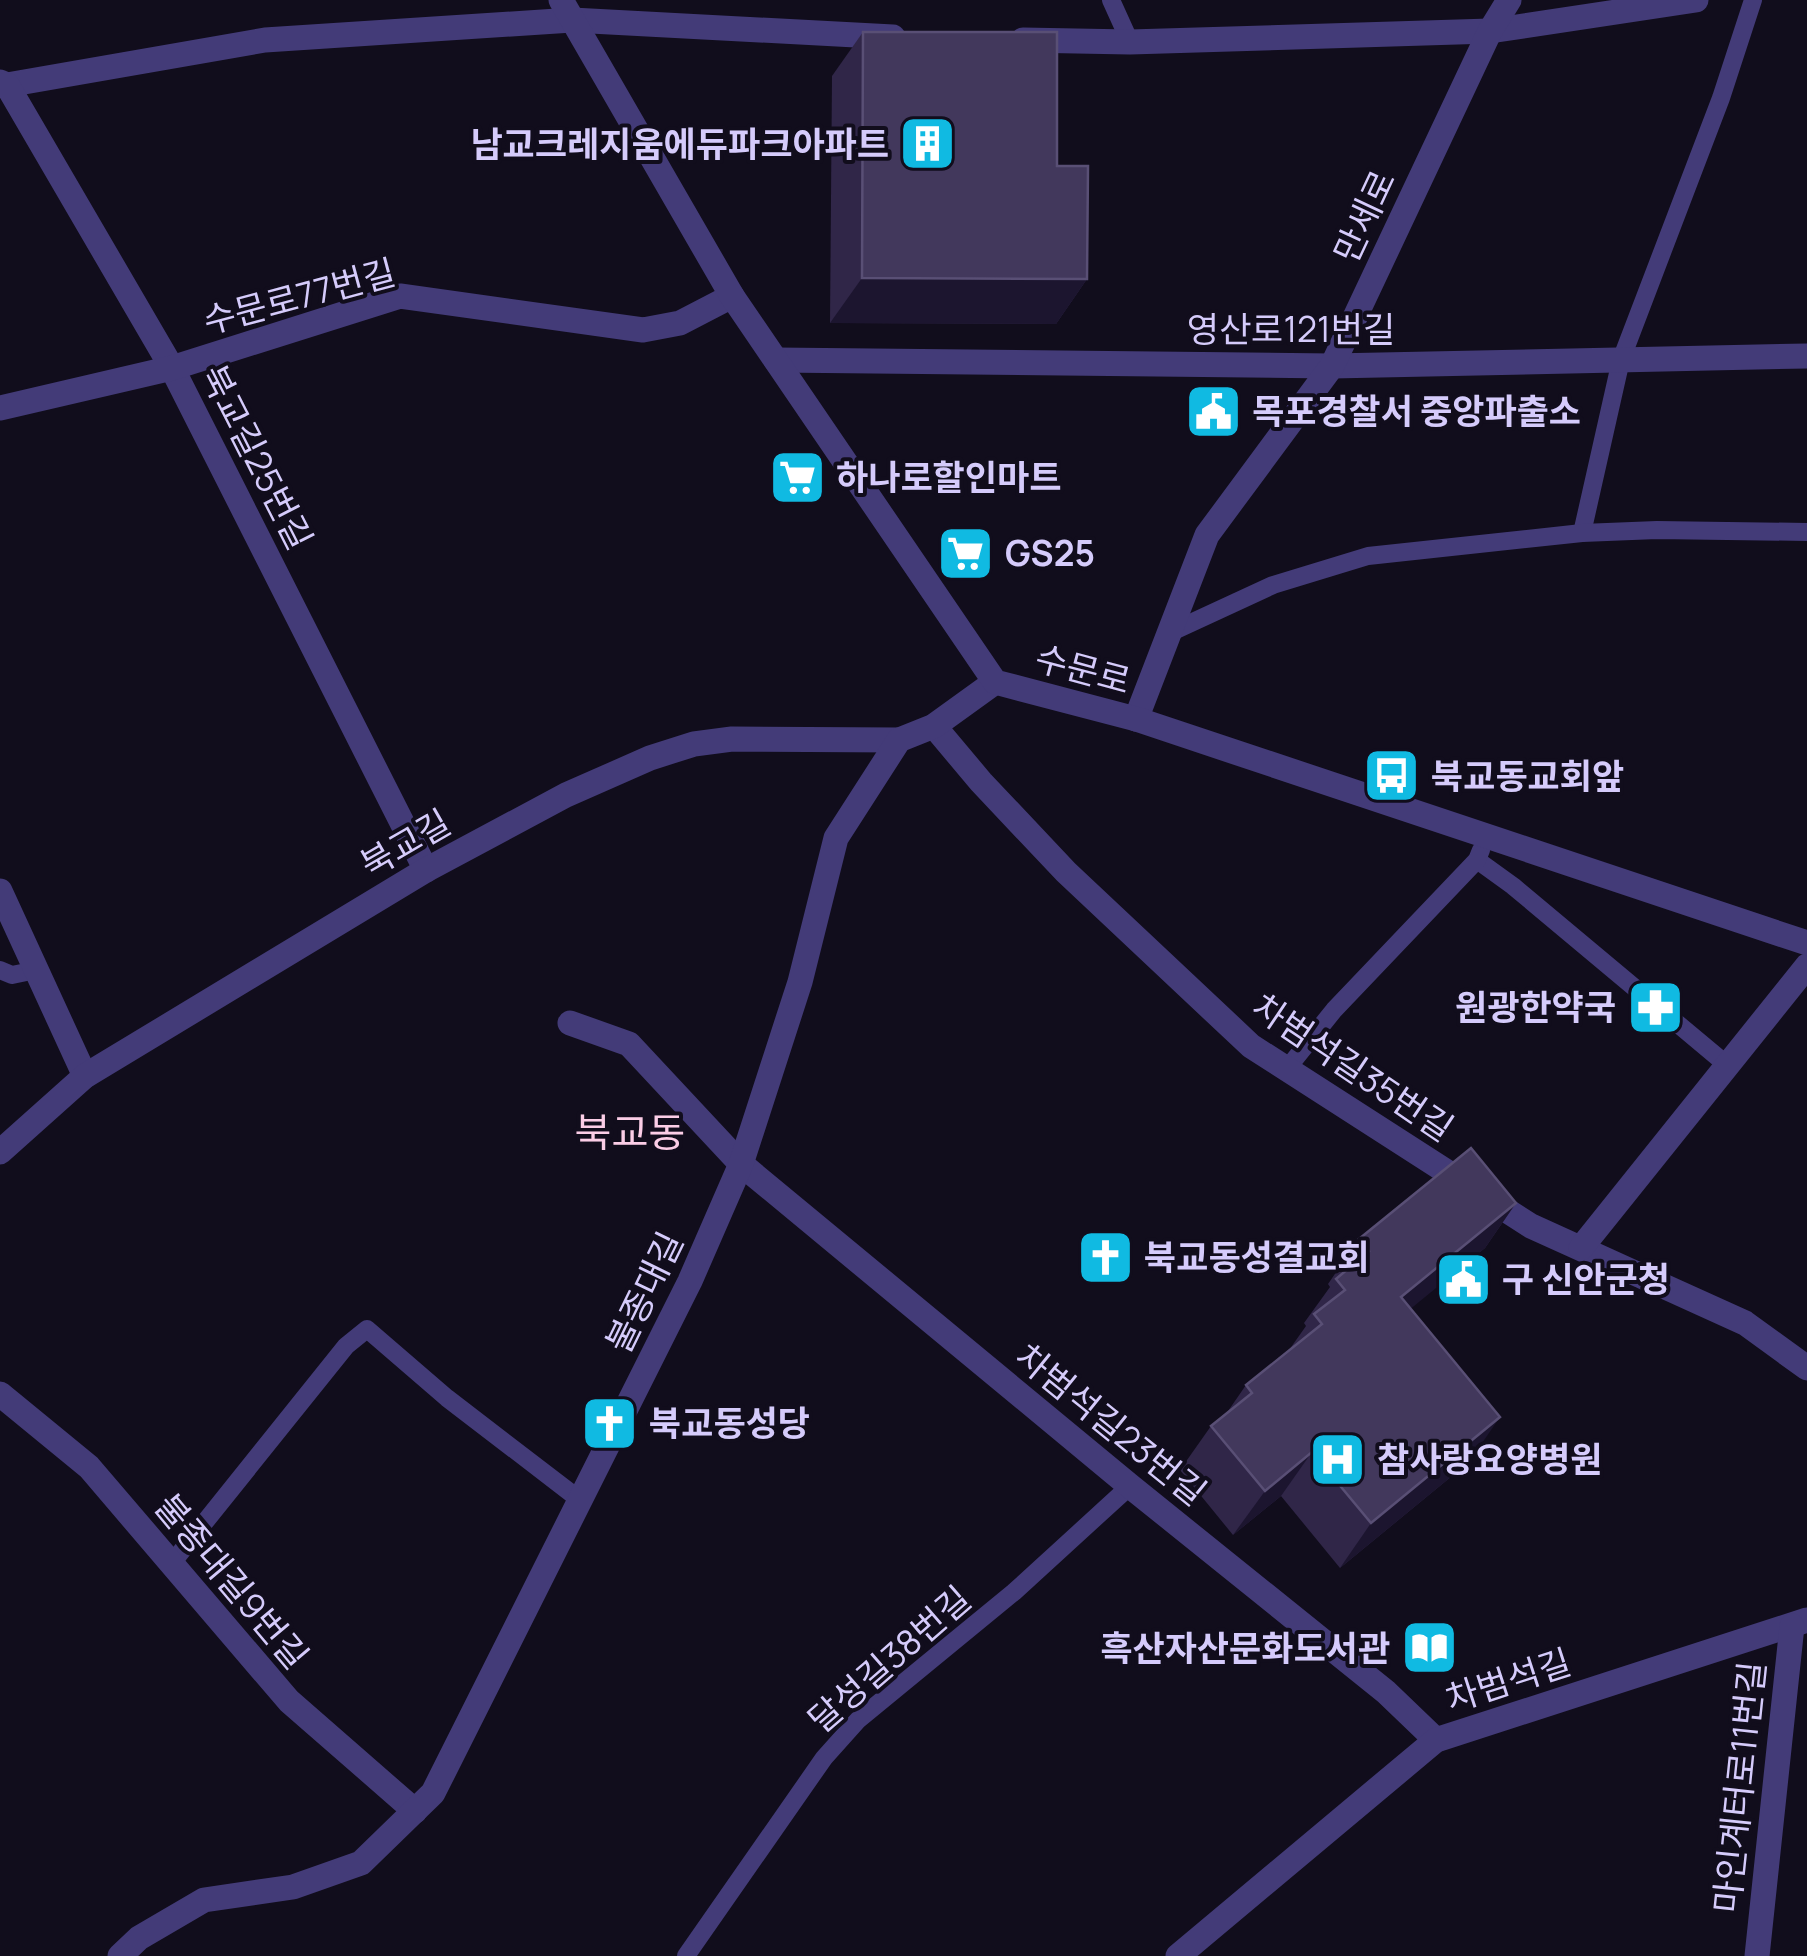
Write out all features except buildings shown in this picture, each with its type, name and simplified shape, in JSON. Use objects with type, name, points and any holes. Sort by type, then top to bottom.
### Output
[{"type":"street","name":"만세로","points":[[1136,719],[1207,535],[1332,366],[1490,31],[1509,0]]},
{"type":"street","points":[[994,39],[1130,42],[1490,31],[1696,0]]},
{"type":"street","points":[[4,84],[265,40],[566,10],[916,38]]},
{"type":"street","name":"수문로","points":[[566,10],[732,296],[995,682],[1136,719],[1482,848],[1807,943]]},
{"type":"street","name":"북교길25번길","points":[[4,84],[172,368],[426,870]]},
{"type":"street","name":"수문로77번길","points":[[0,408],[172,368],[400,296],[643,330],[680,323],[732,296]]},
{"type":"street","name":"영산로121번길","points":[[776,360],[1332,366],[1807,356]]},
{"type":"street","points":[[899,740],[934,726],[995,682]]},
{"type":"street","name":"차범석길35번길","points":[[934,726],[980,782],[1066,872],[1240,1036],[1286,1070],[1531,1226],[1745,1323],[1807,1368]]},
{"type":"street","name":"북교길","points":[[0,1152],[85,1076],[426,870],[566,795],[650,758],[694,744],[732,739],[899,740]]},
{"type":"street","name":"불종대길","points":[[120,1956],[139,1938],[204,1900],[293,1887],[360,1864],[433,1793],[690,1281],[741,1164],[800,982],[836,838],[899,740]]},
{"type":"street","points":[[0,891],[85,1076]]},
{"type":"street","points":[[1581,1248],[1807,966]]},
{"type":"street","name":"차범석길23번길","points":[[570,1024],[628,1044],[741,1164],[1386,1692],[1436,1740]]},
{"type":"street","name":"불종대길9번길","points":[[0,1394],[88,1467],[289,1701],[415,1811]]},
{"type":"street","name":"차범석길","points":[[1178,1956],[1436,1740],[1799,1623]]},
{"type":"street","name":"마인계터로11번길","points":[[1758,1956],[1799,1623]]},
{"type":"lane","points":[[1110,0],[1130,42]]},
{"type":"lane","points":[[1582,532],[1621,360],[1722,98],[1753,0]]},
{"type":"lane","points":[[1167,634],[1273,586],[1368,556],[1582,532],[1807,532]]},
{"type":"lane","points":[[1286,1070],[1300,1048],[1482,848],[1513,886],[1728,1065]]},
{"type":"lane","points":[[0,970],[12,974],[36,970]]},
{"type":"lane","points":[[172,1563],[346,1346],[367,1329],[447,1398],[580,1500]]},
{"type":"lane","name":"달성길38번길","points":[[686,1956],[824,1758],[858,1720],[1014,1592],[1130,1486]]},
{"type":"place","name":"남교크레지움에듀파크아파트","points":[[928,144]]},
{"type":"place","name":"목포경찰서 중앙파출소","points":[[1213,411]]},
{"type":"place","name":"하나로할인마트","points":[[797,477]]},
{"type":"place","name":"GS25","points":[[966,553]]},
{"type":"place","name":"북교동교회앞","points":[[1392,776]]},
{"type":"place","name":"원광한약국","points":[[1655,1007]]},
{"type":"place","name":"북교동성결교회","points":[[1105,1257]]},
{"type":"place","name":"구 신안군청","points":[[1463,1279]]},
{"type":"place","name":"북교동성당","points":[[610,1423]]},
{"type":"place","name":"참사랑요양병원","points":[[1338,1459]]},
{"type":"place","name":"흑산자산문화도서관","points":[[1429,1648]]},
{"type":"district","name":"북교동","points":[[630,1131]]}]
